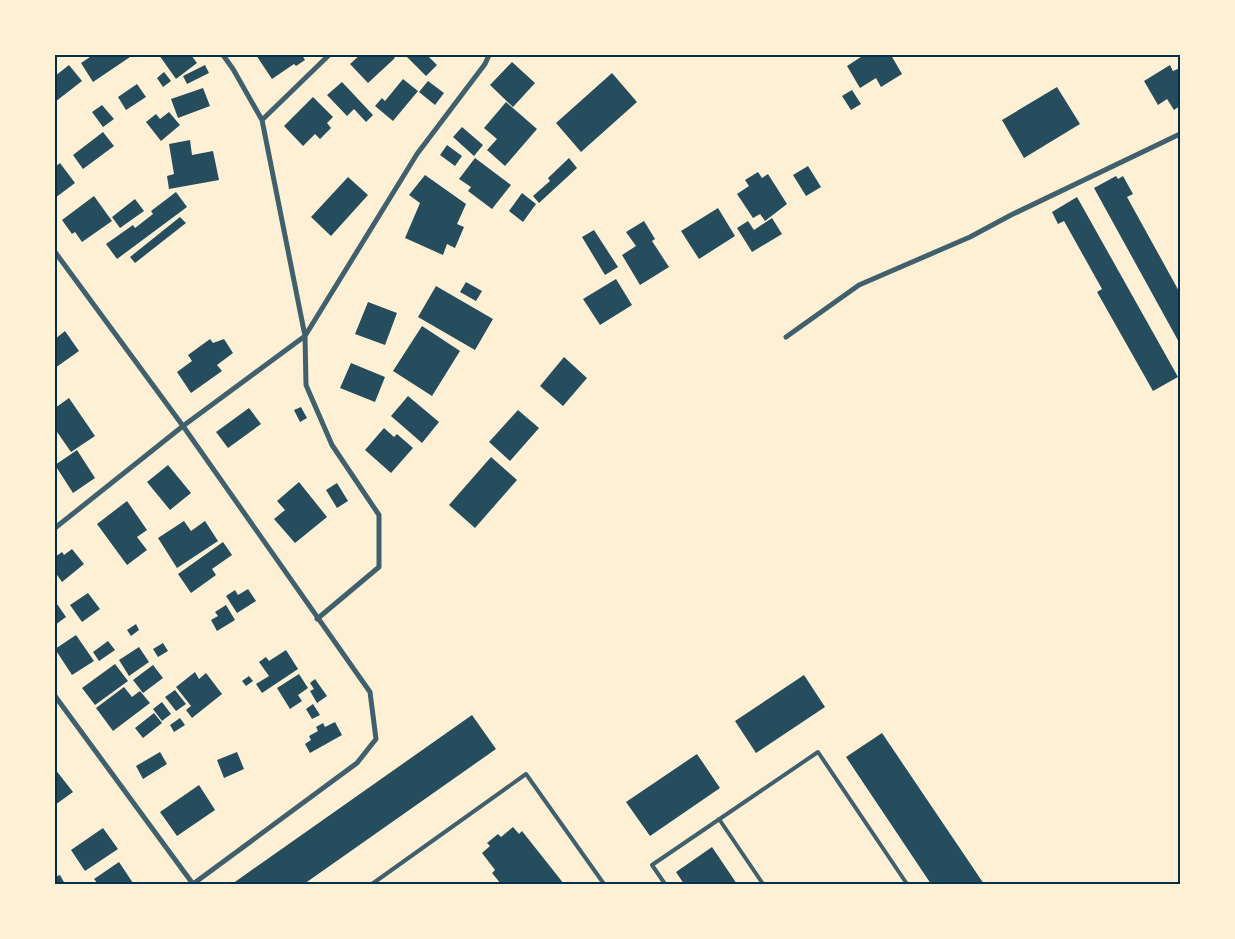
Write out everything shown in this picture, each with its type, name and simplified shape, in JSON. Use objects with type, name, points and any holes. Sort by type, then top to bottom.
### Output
[{"type":"street","points":[[222,55],[262,120],[305,336],[306,385],[332,444],[378,515],[379,567],[317,619]]},
{"type":"street","points":[[262,120],[329,55]]},
{"type":"street","points":[[55,528],[183,426],[305,336],[416,154],[490,55]]},
{"type":"street","points":[[786,337],[859,285],[970,237],[1010,215],[1180,134]]},
{"type":"street","points":[[55,252],[183,426],[370,692],[376,739],[357,763],[193,884],[55,696]]},
{"type":"lane","points":[[665,884],[652,865],[818,752],[907,884]]},
{"type":"lane","points":[[372,884],[526,774],[604,884]]},
{"type":"lane","points":[[720,819],[763,884]]},
{"type":"building","points":[[93,55],[133,55],[93,82],[81,63]]},
{"type":"building","points":[[159,55],[191,55],[197,63],[176,79]]},
{"type":"building","points":[[256,55],[302,55],[305,60],[296,66],[294,64],[272,79]]},
{"type":"building","points":[[360,55],[392,55],[395,58],[368,83],[350,64]]},
{"type":"building","points":[[409,55],[427,55],[437,65],[426,76],[407,57]]},
{"type":"building","points":[[864,55],[891,55],[902,74],[881,87],[876,78],[860,88],[847,66]]},
{"type":"building","points":[[512,62],[535,83],[513,107],[490,85]]},
{"type":"building","points":[[69,65],[82,81],[55,102],[55,76]]},
{"type":"building","points":[[205,65],[209,73],[187,84],[183,76]]},
{"type":"building","points":[[1170,65],[1173,71],[1180,68],[1180,106],[1174,110],[1167,99],[1158,105],[1144,81]]},
{"type":"building","points":[[164,72],[171,81],[163,87],[157,78]]},
{"type":"building","points":[[612,73],[637,102],[581,152],[556,123]]},
{"type":"building","points":[[403,79],[418,91],[393,121],[375,106],[382,98],[385,101]]},
{"type":"building","points":[[428,81],[444,93],[435,105],[419,92]]},
{"type":"building","points":[[342,82],[373,115],[366,122],[354,109],[347,116],[327,95]]},
{"type":"building","points":[[137,84],[146,97],[126,110],[118,97]]},
{"type":"building","points":[[1057,87],[1080,124],[1024,158],[1002,120]]},
{"type":"building","points":[[203,88],[210,106],[178,118],[171,99]]},
{"type":"building","points":[[852,90],[861,104],[851,110],[842,96]]},
{"type":"building","points":[[313,97],[333,117],[327,123],[331,128],[320,139],[315,134],[303,146],[284,126]]},
{"type":"building","points":[[506,102],[537,129],[505,166],[487,150],[497,139],[484,128]]},
{"type":"building","points":[[102,105],[114,119],[103,127],[92,112]]},
{"type":"building","points":[[169,112],[180,125],[161,141],[146,122],[156,114],[160,119]]},
{"type":"building","points":[[462,127],[483,145],[474,156],[453,137]]},
{"type":"building","points":[[103,132],[114,146],[83,169],[73,155]]},
{"type":"building","points":[[190,140],[192,155],[213,151],[219,180],[169,189],[167,176],[174,174],[169,144]]},
{"type":"building","points":[[447,145],[462,156],[455,166],[440,155]]},
{"type":"building","points":[[475,158],[511,185],[492,209],[468,191],[471,187],[459,179]]},
{"type":"building","points":[[569,158],[577,168],[539,203],[533,196],[550,181],[548,178]]},
{"type":"building","points":[[60,163],[75,183],[55,198],[55,167]]},
{"type":"building","points":[[808,166],[821,187],[806,196],[793,175]]},
{"type":"building","points":[[758,172],[762,178],[768,174],[787,204],[765,221],[760,214],[753,218],[737,194],[749,186],[745,180]]},
{"type":"building","points":[[425,175],[466,204],[457,224],[464,227],[455,248],[447,244],[443,255],[405,238],[420,203],[409,195]]},
{"type":"building","points":[[1116,176],[1118,179],[1123,176],[1133,194],[1127,197],[1180,293],[1180,344],[1094,188]]},
{"type":"building","points":[[348,177],[368,195],[331,236],[311,217]]},
{"type":"building","points":[[176,192],[187,207],[117,259],[106,244],[133,225],[135,228],[153,214],[151,211]]},
{"type":"building","points":[[522,193],[536,204],[523,222],[509,211]]},
{"type":"building","points":[[94,196],[112,221],[82,242],[75,232],[72,234],[62,220]]},
{"type":"building","points":[[1077,197],[1178,377],[1153,391],[1097,292],[1102,289],[1064,221],[1058,224],[1052,212]]},
{"type":"building","points":[[135,199],[144,211],[120,228],[112,217]]},
{"type":"building","points":[[718,208],[735,236],[699,259],[681,231]]},
{"type":"building","points":[[180,217],[186,223],[135,263],[130,257]]},
{"type":"building","points":[[772,218],[782,234],[752,252],[737,228],[748,221],[754,230]]},
{"type":"building","points":[[644,221],[655,239],[652,241],[669,267],[640,285],[622,255],[636,246],[626,232]]},
{"type":"building","points":[[594,230],[618,267],[605,275],[582,237]]},
{"type":"building","points":[[616,279],[632,305],[600,325],[583,299]]},
{"type":"building","points":[[466,282],[482,291],[476,301],[460,292]]},
{"type":"building","points":[[436,286],[493,319],[475,350],[418,317]]},
{"type":"building","points":[[368,302],[397,313],[385,345],[355,334]]},
{"type":"building","points":[[422,326],[460,351],[432,396],[393,371]]},
{"type":"building","points":[[65,331],[79,351],[55,368],[55,339]]},
{"type":"building","points":[[210,339],[213,343],[224,339],[233,353],[217,365],[222,371],[191,393],[177,372],[192,361],[188,355]]},
{"type":"building","points":[[564,357],[587,378],[563,406],[540,386]]},
{"type":"building","points":[[351,363],[385,377],[375,402],[340,388]]},
{"type":"building","points":[[408,396],[439,422],[422,443],[391,416]]},
{"type":"building","points":[[69,398],[95,436],[71,452],[55,429],[55,408]]},
{"type":"building","points":[[301,407],[307,418],[300,422],[294,410]]},
{"type":"building","points":[[249,408],[261,424],[228,448],[216,432]]},
{"type":"building","points":[[518,410],[539,428],[510,461],[489,442]]},
{"type":"building","points":[[384,428],[394,437],[397,434],[413,448],[391,473],[365,450]]},
{"type":"building","points":[[77,450],[95,478],[73,493],[55,465]]},
{"type":"building","points":[[491,457],[517,480],[475,528],[449,505]]},
{"type":"building","points":[[168,465],[191,493],[170,510],[147,482]]},
{"type":"building","points":[[299,482],[327,517],[295,543],[274,519],[285,510],[277,501]]},
{"type":"building","points":[[337,483],[348,501],[337,508],[326,490]]},
{"type":"building","points":[[127,501],[147,530],[137,537],[147,550],[127,565],[97,524]]},
{"type":"building","points":[[184,521],[191,531],[205,521],[218,541],[177,568],[158,538]]},
{"type":"building","points":[[223,542],[232,555],[212,569],[216,575],[191,593],[178,574]]},
{"type":"building","points":[[72,549],[84,564],[62,582],[55,572],[55,557],[62,552],[64,555]]},
{"type":"building","points":[[248,589],[256,601],[237,613],[226,596],[235,590],[238,595]]},
{"type":"building","points":[[88,593],[100,609],[82,622],[70,605]]},
{"type":"building","points":[[55,601],[66,617],[55,625]]},
{"type":"building","points":[[226,605],[235,620],[217,631],[211,620],[218,616],[215,612]]},
{"type":"building","points":[[136,624],[139,630],[131,636],[127,630]]},
{"type":"building","points":[[76,635],[94,661],[72,675],[55,649]]},
{"type":"building","points":[[108,641],[115,650],[99,661],[93,652]]},
{"type":"building","points":[[163,643],[168,651],[158,657],[153,649]]},
{"type":"building","points":[[139,647],[149,662],[129,676],[119,660]]},
{"type":"building","points":[[286,650],[298,669],[262,693],[256,684],[269,676],[259,662],[266,657],[269,661]]},
{"type":"building","points":[[115,664],[128,681],[95,705],[82,688]]},
{"type":"building","points":[[153,665],[163,678],[143,693],[133,680]]},
{"type":"building","points":[[195,672],[199,679],[206,673],[222,694],[192,718],[186,710],[191,706],[176,687]]},
{"type":"building","points":[[299,674],[308,688],[298,695],[302,701],[290,709],[277,688]]},
{"type":"building","points":[[804,675],[825,707],[756,753],[735,721]]},
{"type":"building","points":[[249,676],[253,681],[246,686],[242,681]]},
{"type":"building","points":[[315,679],[327,696],[317,703],[310,691],[314,689],[310,683]]},
{"type":"building","points":[[124,687],[132,697],[140,691],[150,703],[113,731],[96,708]]},
{"type":"building","points":[[175,690],[186,704],[176,711],[165,697]]},
{"type":"building","points":[[162,702],[171,714],[162,721],[153,709]]},
{"type":"building","points":[[313,704],[320,715],[312,719],[306,709]]},
{"type":"building","points":[[154,713],[162,723],[143,738],[135,728]]},
{"type":"building","points":[[472,715],[496,749],[304,884],[232,884]]},
{"type":"building","points":[[180,718],[185,725],[174,732],[170,725]]},
{"type":"building","points":[[335,722],[342,735],[310,753],[305,744],[311,740],[309,736],[318,731],[316,727],[323,723],[325,727]]},
{"type":"building","points":[[882,733],[984,884],[931,884],[846,757]]},
{"type":"building","points":[[160,752],[167,764],[143,779],[136,766]]},
{"type":"building","points":[[237,752],[244,769],[224,778],[217,760]]},
{"type":"building","points":[[697,754],[720,788],[650,836],[626,802]]},
{"type":"building","points":[[55,769],[73,792],[55,805]]},
{"type":"building","points":[[199,785],[215,810],[177,836],[160,812]]},
{"type":"building","points":[[513,827],[519,834],[522,831],[564,884],[501,884],[492,873],[495,870],[482,853],[490,846],[487,843],[498,834],[501,837]]},
{"type":"building","points":[[103,828],[118,849],[85,871],[71,850]]},
{"type":"building","points":[[712,847],[737,884],[684,884],[676,872]]},
{"type":"building","points":[[119,862],[133,883],[98,884],[94,879]]},
{"type":"building","points":[[60,875],[65,884],[55,884],[55,877]]}]
